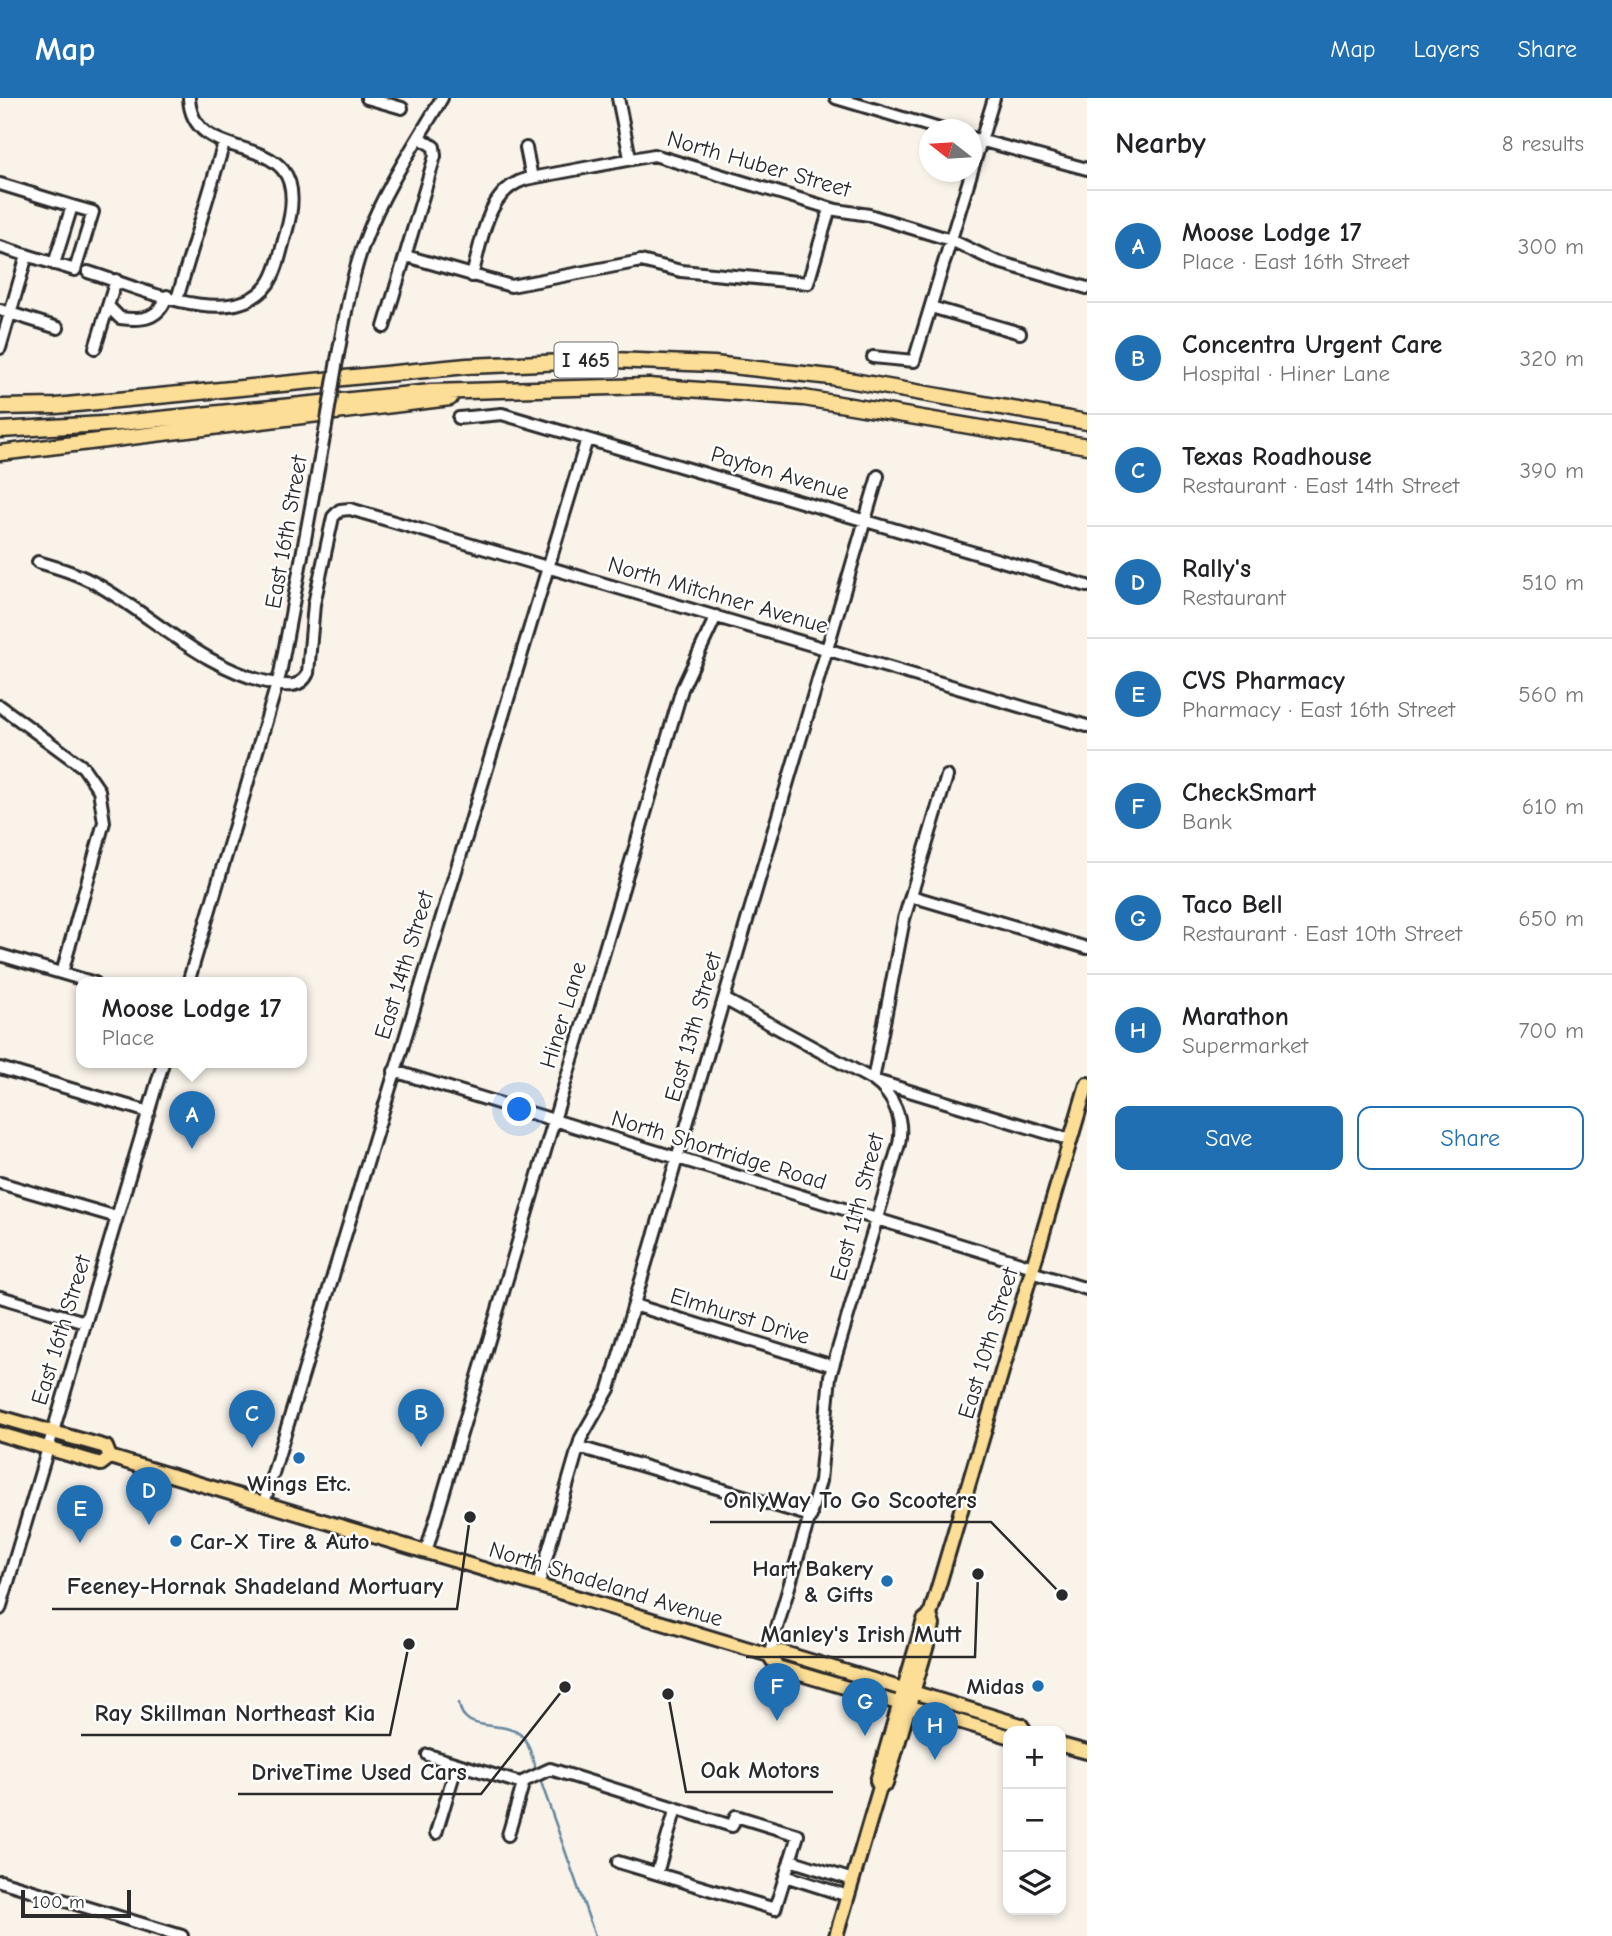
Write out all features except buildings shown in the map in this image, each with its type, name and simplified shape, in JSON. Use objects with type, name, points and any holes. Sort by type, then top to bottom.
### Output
[{"type":"highway","name":"I 465","points":[[0,407],[56,406],[467,366],[613,360],[725,365],[831,377],[1087,422]]},
{"type":"highway","name":"I 465","points":[[0,430],[95,425],[431,392],[649,386],[744,391],[854,405],[1087,446]]},
{"type":"highway","points":[[0,453],[419,404],[477,392]]},
{"type":"main road","name":"East 10th Street","points":[[836,1936],[880,1787],[877,1781],[934,1622],[930,1615],[1087,1084]]},
{"type":"main road","name":"North Shadeland Avenue","points":[[0,1417],[106,1447],[110,1457]]},
{"type":"main road","name":"North Shadeland Avenue","points":[[0,1434],[101,1464],[110,1457]]},
{"type":"main road","name":"North Shadeland Avenue","points":[[110,1457],[769,1655],[781,1652],[1022,1726]]},
{"type":"main road","name":"North Shadeland Avenue","points":[[769,1655],[777,1667],[1003,1736]]},
{"type":"main road","points":[[1066,1746],[1087,1752]]},
{"type":"street","points":[[88,272],[211,307],[244,303],[263,290],[275,270],[293,208],[288,178],[267,156],[224,143],[199,125],[189,98]]},
{"type":"street","name":"East 16th Street","points":[[190,977],[277,684],[351,288],[367,235],[387,191],[442,98]]},
{"type":"street","points":[[618,98],[630,158]]},
{"type":"street","points":[[836,98],[919,123]]},
{"type":"street","points":[[982,125],[994,98]]},
{"type":"street","points":[[374,99],[402,108]]},
{"type":"street","points":[[384,327],[435,156],[434,147],[419,137]]},
{"type":"street","points":[[982,141],[1087,170]]},
{"type":"street","points":[[108,306],[120,318],[147,318],[160,310],[172,297],[224,143]]},
{"type":"street","points":[[526,148],[532,178]]},
{"type":"street","name":"North Huber Street","points":[[472,276],[496,201],[513,184],[630,158],[656,156],[830,208],[869,215],[951,240],[997,262],[1087,288]]},
{"type":"street","points":[[873,357],[914,361],[951,240],[965,182]]},
{"type":"street","points":[[0,184],[93,212],[75,270],[0,247]]},
{"type":"street","points":[[54,264],[72,206]]},
{"type":"street","points":[[405,256],[516,287],[645,261],[681,271],[807,283],[830,208]]},
{"type":"street","points":[[0,348],[5,312],[27,255]]},
{"type":"street","points":[[95,348],[116,280]]},
{"type":"street","points":[[930,307],[1020,333]]},
{"type":"street","points":[[5,312],[58,328]]},
{"type":"street","name":"Payton Avenue","points":[[459,418],[502,414],[1087,586]]},
{"type":"street","name":"East 14th Street","points":[[264,1503],[587,439]]},
{"type":"street","name":"East 13th Street","points":[[538,1586],[579,1447],[609,1390],[878,476]]},
{"type":"street","name":"North Mitchner Avenue","points":[[277,684],[298,685],[308,673],[314,604],[332,520],[338,511],[350,509],[1087,726]]},
{"type":"street","points":[[38,562],[97,584],[209,660],[240,674],[277,684]]},
{"type":"street","name":"Hiner Lane","points":[[426,1552],[682,689],[716,617]]},
{"type":"street","points":[[0,706],[78,762],[97,787],[103,808],[103,828],[62,973]]},
{"type":"street","points":[[873,1080],[911,896],[947,776]]},
{"type":"street","points":[[911,896],[1087,948]]},
{"type":"street","points":[[0,954],[76,977]]},
{"type":"street","points":[[724,999],[873,1080],[1070,1140]]},
{"type":"street","points":[[0,1068],[149,1112]]},
{"type":"street","name":"East 16th Street","points":[[0,1609],[162,1068]]},
{"type":"street","name":"North Shortridge Road","points":[[394,1071],[876,1219],[1087,1289]]},
{"type":"street","name":"East 11th Street","points":[[769,1655],[820,1481],[825,1408],[833,1366],[900,1130],[895,1105],[873,1080]]},
{"type":"street","points":[[0,1183],[117,1217]]},
{"type":"street","points":[[0,1297],[85,1322]]},
{"type":"street","name":"Elmhurst Drive","points":[[634,1305],[833,1366]]},
{"type":"street","points":[[579,1447],[811,1516]]},
{"type":"street","points":[[428,1755],[520,1783],[550,1769],[732,1826],[736,1816],[798,1835],[775,1909],[618,1862]]},
{"type":"street","points":[[436,1833],[457,1764]]},
{"type":"street","points":[[508,1835],[524,1781]]},
{"type":"street","points":[[657,1873],[676,1808]]},
{"type":"street","points":[[790,1860],[853,1880]]},
{"type":"street","points":[[785,1876],[848,1896]]},
{"type":"street","points":[[0,1881],[182,1936]]},
{"type":"waterway","points":[[459,1703],[468,1720],[505,1728],[522,1736],[535,1766]]},
{"type":"waterway","points":[[541,1782],[595,1936]]},
{"type":"place","name":"Moose Lodge 17","points":[[192,1149]]},
{"type":"place","name":"Concentra Urgent Care","points":[[421,1447]]},
{"type":"place","name":"Texas Roadhouse","points":[[252,1448]]},
{"type":"place","name":"Wings Etc.","points":[[299,1458]]},
{"type":"place","name":"Feeney-Hornak Shadeland Mortuary","points":[[470,1517]]},
{"type":"place","name":"Rally's","points":[[149,1525]]},
{"type":"place","name":"Car-X Tire & Auto","points":[[176,1541]]},
{"type":"place","name":"CVS Pharmacy","points":[[80,1543]]},
{"type":"place","name":"Manley's Irish Mutt","points":[[978,1574]]},
{"type":"place","name":"Hart Bakery & Gifts","points":[[887,1581]]},
{"type":"place","name":"OnlyWay To Go Scooters","points":[[1062,1595]]},
{"type":"place","name":"Ray Skillman Northeast Kia","points":[[409,1644]]},
{"type":"place","name":"Midas","points":[[1038,1686]]},
{"type":"place","name":"DriveTime Used Cars","points":[[565,1687]]},
{"type":"place","name":"Oak Motors","points":[[668,1694]]},
{"type":"place","name":"CheckSmart","points":[[777,1721]]},
{"type":"place","name":"Taco Bell","points":[[865,1736]]},
{"type":"place","name":"Marathon","points":[[935,1760]]}]
